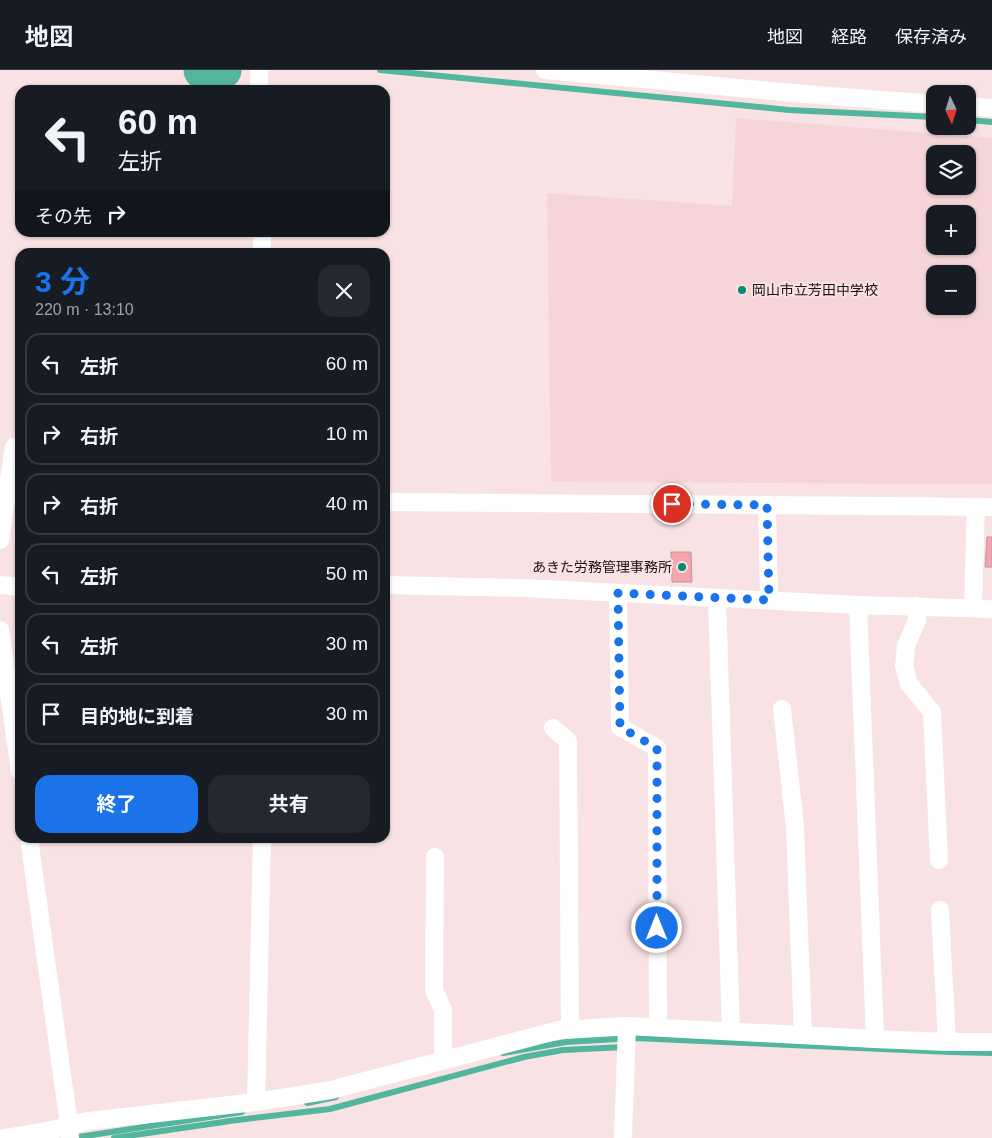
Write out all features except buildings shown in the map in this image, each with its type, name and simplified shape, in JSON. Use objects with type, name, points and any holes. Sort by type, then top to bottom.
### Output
[{"type":"street","points":[[545,70],[926,103]]},
{"type":"street","points":[[976,107],[992,108]]},
{"type":"street","points":[[0,540],[11,446]]},
{"type":"street","points":[[390,502],[984,507],[974,608]]},
{"type":"street","points":[[767,505],[769,600]]},
{"type":"street","points":[[0,585],[15,586]]},
{"type":"street","points":[[390,585],[523,588],[858,605],[992,609]]},
{"type":"street","points":[[618,593],[620,727],[657,748],[658,1027]]},
{"type":"street","points":[[717,598],[731,1032]]},
{"type":"street","points":[[858,605],[875,1039]]},
{"type":"street","points":[[916,606],[917,620],[906,646],[904,666],[909,684],[932,712],[939,860]]},
{"type":"street","points":[[974,608],[992,623]]},
{"type":"street","points":[[0,630],[3,669],[15,742]]},
{"type":"street","points":[[782,709],[795,827],[803,1035]]},
{"type":"street","points":[[553,728],[568,741],[570,1029]]},
{"type":"street","points":[[30,843],[70,1132]]},
{"type":"street","points":[[256,1102],[262,843]]},
{"type":"street","points":[[435,858],[434,990],[444,1010],[444,1060]]},
{"type":"street","points":[[940,910],[948,1042]]},
{"type":"street","points":[[5,1138],[52,1130],[70,1132],[88,1121],[256,1102],[331,1090],[559,1030],[570,1029],[627,1037],[658,1027],[875,1039],[992,1042]]},
{"type":"street","points":[[624,1138],[627,1037]]},
{"type":"shaded area","name":"岡山市立芳田中学校","points":[[736,118],[926,133],[926,135],[992,138],[992,484],[551,482],[547,193],[732,206]]},
{"type":"waterway","points":[[203,70],[222,70]]},
{"type":"waterway","points":[[380,70],[789,110],[926,117]]},
{"type":"waterway","points":[[976,121],[992,122]]},
{"type":"waterway","points":[[503,1053],[566,1042],[634,1038],[992,1053]]},
{"type":"waterway","points":[[114,1138],[330,1109],[524,1057],[563,1050],[625,1047]]},
{"type":"waterway","points":[[307,1103],[336,1097]]},
{"type":"waterway","points":[[72,1138],[242,1112]]},
{"type":"place","name":"岡山市立芳田中学校","points":[[742,290]]},
{"type":"place","name":"あきた労務管理事務所","points":[[682,567]]},
{"type":"route","points":[[657,928],[657,748],[620,727],[618,593],[769,600],[767,505],[672,504]]}]
